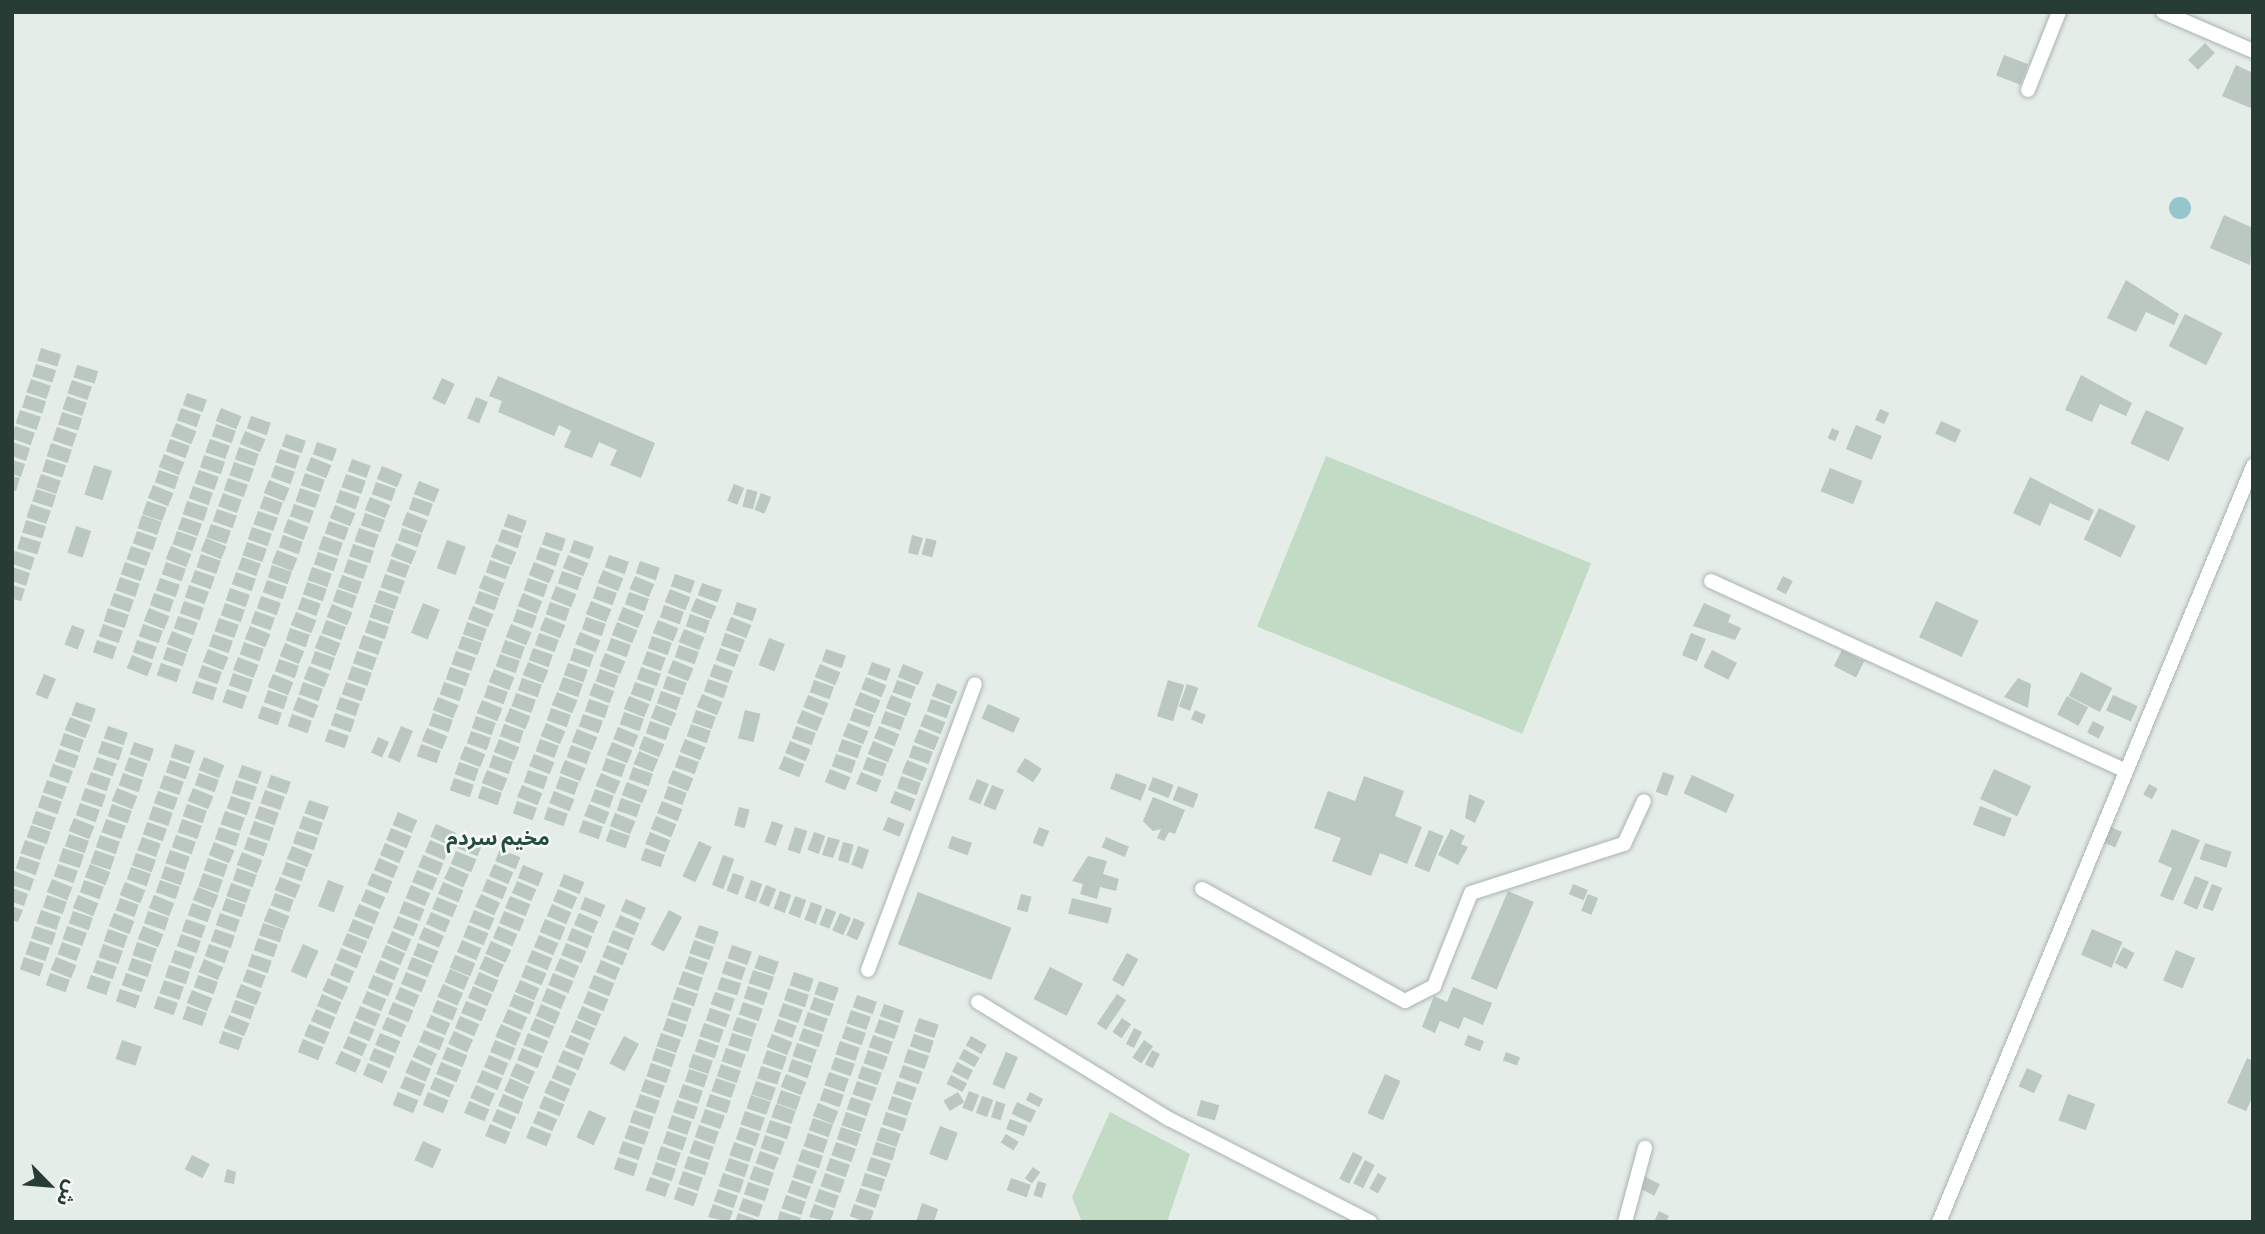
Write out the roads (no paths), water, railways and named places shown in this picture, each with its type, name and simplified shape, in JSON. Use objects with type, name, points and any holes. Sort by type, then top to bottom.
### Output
[{"type":"street","points":[[2028,90],[2059,12]]},
{"type":"street","points":[[2163,12],[2253,51]]},
{"type":"street","points":[[1939,1222],[2253,466]]},
{"type":"street","points":[[1711,581],[2126,771]]},
{"type":"street","points":[[868,970],[975,684]]},
{"type":"street","points":[[1202,889],[1405,1001],[1434,986],[1471,893],[1624,844],[1644,801]]},
{"type":"street","points":[[978,1002],[1169,1119],[1370,1222]]},
{"type":"street","points":[[1625,1222],[1645,1148]]},
{"type":"water","points":[[2180,197],[2190,204],[2191,208],[2184,218],[2180,219],[2170,212],[2169,208],[2176,198]]},
{"type":"district","name":"مخيم سردم","points":[[498,837]]}]
